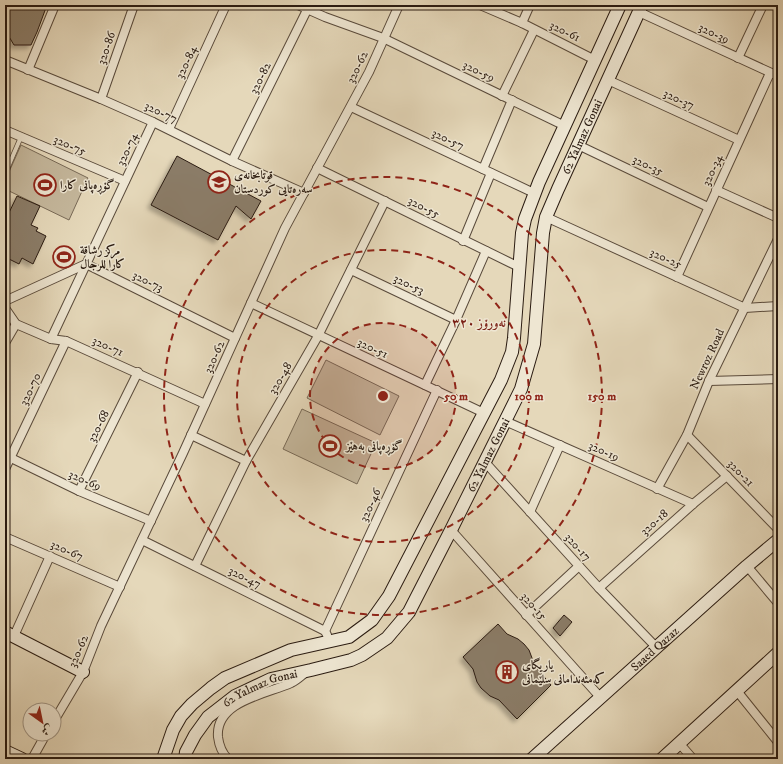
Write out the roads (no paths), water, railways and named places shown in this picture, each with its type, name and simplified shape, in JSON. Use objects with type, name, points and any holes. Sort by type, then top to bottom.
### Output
[{"type":"main road","name":"62 Yalmaz Gonai","points":[[163,759],[173,730],[181,716],[192,704],[216,684],[225,678],[291,650],[349,637],[362,629],[372,620],[390,596],[501,380],[512,352],[524,219],[534,193],[620,5]]},
{"type":"main road","name":"62 Yalmaz Gonai","points":[[185,759],[186,752],[195,735],[208,717],[234,696],[271,679],[350,660],[362,655],[387,638],[409,612],[521,389],[534,344],[542,233],[546,217],[641,9]]},
{"type":"main road","points":[[517,300],[537,301]]},
{"type":"main road","name":"Saaed Qazaz","points":[[532,759],[656,647],[778,540]]},
{"type":"main road","points":[[9,634],[83,672]]},
{"type":"main road","points":[[662,759],[778,653]]},
{"type":"main road","points":[[5,751],[22,759]]},
{"type":"street","points":[[28,70],[55,5]]},
{"type":"street","name":"320-86","points":[[101,99],[134,5]]},
{"type":"street","name":"320-84","points":[[168,129],[226,5]]},
{"type":"street","name":"320-59","points":[[298,5],[308,7],[383,38],[565,126]]},
{"type":"street","name":"320-62","points":[[62,707],[83,672],[101,626],[206,404],[286,228],[369,72],[399,5]]},
{"type":"street","name":"320-61","points":[[480,5],[522,23],[595,60]]},
{"type":"street","points":[[522,23],[530,5]]},
{"type":"street","points":[[738,58],[763,5]]},
{"type":"street","name":"320-82","points":[[232,161],[308,7]]},
{"type":"street","name":"320-39","points":[[641,9],[774,75]]},
{"type":"street","points":[[502,96],[534,30]]},
{"type":"street","name":"320-77","points":[[5,60],[153,122],[232,161],[304,193]]},
{"type":"street","name":"320-34","points":[[677,276],[740,140],[774,75]]},
{"type":"street","name":"320-37","points":[[608,80],[740,140]]},
{"type":"street","points":[[464,241],[512,100]]},
{"type":"street","name":"320-57","points":[[351,107],[534,193]]},
{"type":"street","name":"320-74","points":[[51,339],[153,122]]},
{"type":"street","name":"320-75","points":[[5,130],[125,181]]},
{"type":"street","name":"320-35","points":[[578,145],[708,207]]},
{"type":"street","name":"320-55","points":[[317,168],[519,267]]},
{"type":"street","points":[[716,190],[778,218]]},
{"type":"street","name":"320-48","points":[[195,566],[246,462],[318,336],[385,201]]},
{"type":"street","name":"320-25","points":[[546,217],[745,308],[778,306]]},
{"type":"street","name":"Newroz Road","points":[[657,489],[687,435],[709,381],[778,239]]},
{"type":"street","points":[[425,385],[456,320],[486,251]]},
{"type":"street","points":[[5,301],[86,264]]},
{"type":"street","name":"320-73","points":[[86,264],[235,338]]},
{"type":"street","name":"320-53","points":[[351,270],[456,320]]},
{"type":"street","name":"320-51","points":[[251,303],[318,336],[484,413]]},
{"type":"street","points":[[5,308],[16,324],[5,343]]},
{"type":"street","name":"320-71","points":[[16,324],[51,339],[66,341],[138,372],[206,404]]},
{"type":"street","name":"320-70","points":[[5,469],[66,341]]},
{"type":"street","name":"320-68","points":[[79,491],[138,372]]},
{"type":"street","points":[[709,381],[778,379]]},
{"type":"street","name":"320-46","points":[[325,631],[437,390]]},
{"type":"street","name":"320-19","points":[[505,421],[693,504]]},
{"type":"street","points":[[191,435],[246,462]]},
{"type":"street","name":"320-21","points":[[687,435],[778,528]]},
{"type":"street","points":[[530,512],[560,445]]},
{"type":"street","name":"320-69","points":[[11,458],[79,491],[151,522]]},
{"type":"street","name":"320-17","points":[[484,461],[599,588],[656,647]]},
{"type":"street","name":"320-18","points":[[599,588],[693,504],[727,476]]},
{"type":"street","name":"320-15","points":[[451,530],[600,697]]},
{"type":"street","name":"320-67","points":[[5,537],[120,587]]},
{"type":"street","name":"320-47","points":[[142,540],[325,631]]},
{"type":"street","points":[[9,634],[50,556]]},
{"type":"street","points":[[526,615],[580,566]]},
{"type":"street","points":[[747,566],[778,603]]},
{"type":"street","points":[[325,631],[331,642]]},
{"type":"street","points":[[228,759],[221,748],[219,741],[219,725],[224,714],[247,700],[291,683],[304,673],[311,670]]},
{"type":"street","points":[[737,691],[778,742]]},
{"type":"street","points":[[32,759],[42,742]]},
{"type":"street","points":[[680,743],[693,759]]},
{"type":"lane","points":[[5,174],[21,137]]},
{"type":"place","name":"قوتابخانەی سەرەتایی کوردستان","points":[[219,182]]},
{"type":"place","name":"گۆڕەپانی کارا","points":[[45,185]]},
{"type":"place","name":"مركز رشاقة كارا للرجال","points":[[64,257]]},
{"type":"place","name":"گۆڕەپانی بەهێز","points":[[330,446]]},
{"type":"place","name":"یاریگای کەمئەندامانی سلێمانی","points":[[507,672]]},
{"type":"district","name":"نەورۆز ٣٢٠","points":[[479,322]]}]
